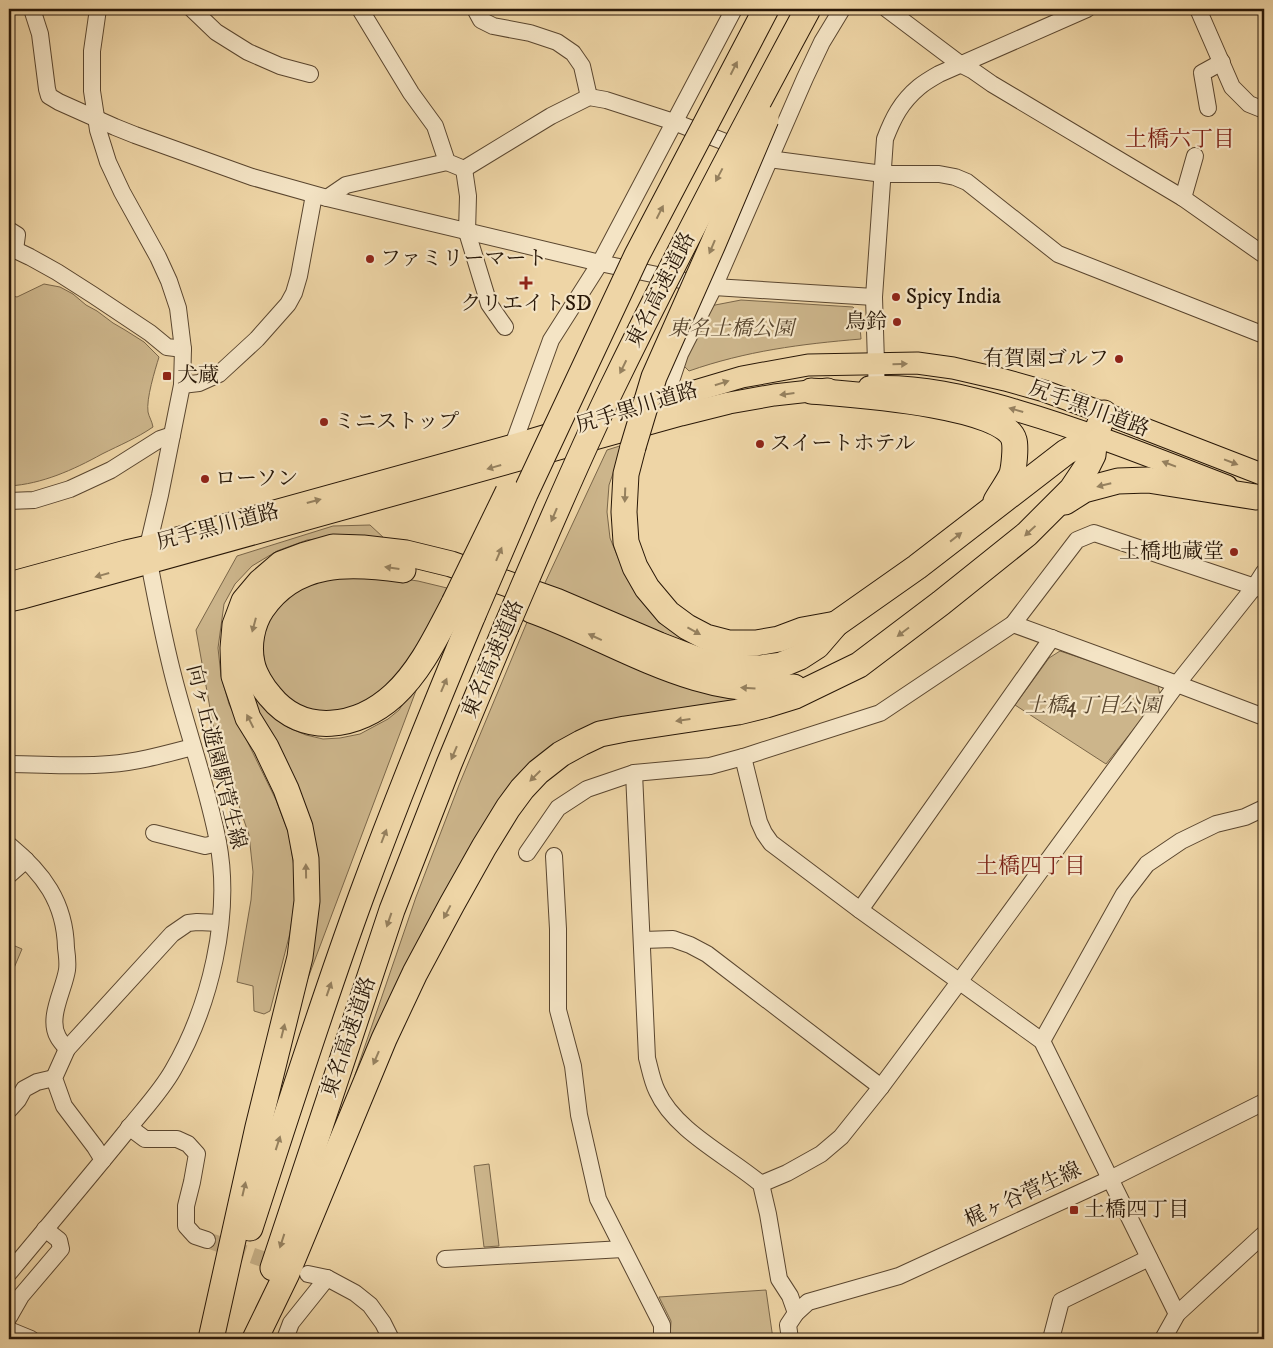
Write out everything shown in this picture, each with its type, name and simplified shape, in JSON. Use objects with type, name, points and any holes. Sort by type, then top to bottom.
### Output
[{"type":"highway","name":"東名高速道路","points":[[212,1339],[319,1018],[361,897],[415,753],[463,609],[525,494],[637,255],[766,9]]},
{"type":"highway","name":"東名高速道路","points":[[251,1339],[300,1185],[392,910],[449,764],[506,627],[566,486],[610,392],[693,226],[808,9]]},
{"type":"highway","points":[[814,9],[654,378],[626,474],[624,512],[626,542],[635,567],[647,588],[668,613],[687,627],[706,637],[729,644],[756,643],[779,639],[803,630],[836,624]]},
{"type":"highway","points":[[811,391],[877,391],[989,419],[1006,429],[1014,438],[1015,450],[1012,474],[991,510]]},
{"type":"highway","points":[[255,1339],[287,1273],[377,1056],[415,973],[484,847],[522,789],[538,772],[561,754],[600,734],[738,712],[766,705],[795,696],[860,665],[1027,534],[1072,490],[1093,455],[1094,436],[1104,413]]},
{"type":"highway","points":[[212,1339],[258,1126],[300,956],[307,901],[306,859],[300,826],[286,789],[266,748],[248,718],[234,676],[233,648],[235,625],[244,600],[254,588],[281,564],[333,547],[363,548],[406,554],[451,564],[556,601],[698,660],[732,667],[760,668],[781,665],[800,657],[817,646],[836,624],[917,567],[1066,452],[1094,436]]},
{"type":"highway","points":[[1050,512],[1084,490],[1118,481],[1148,480],[1262,490]]},
{"type":"highway","points":[[463,609],[431,646],[412,676],[377,709],[360,718],[337,723],[315,723],[295,717],[279,707],[263,688],[252,664],[250,639],[256,617],[269,598],[286,583],[310,571],[346,566],[377,566],[403,570],[452,582],[551,617],[672,671],[710,682],[732,687],[758,689],[786,688],[831,680]]},
{"type":"main road","name":"尻手黒川道路","points":[[9,601],[23,598],[149,554],[665,399],[742,377],[808,366],[917,363],[953,368],[1044,391],[1104,413],[1262,490]]},
{"type":"main road","name":"尻手黒川道路","points":[[877,391],[914,388],[951,393],[1036,416],[1262,490]]},
{"type":"main road","name":"尻手黒川道路","points":[[9,583],[126,551],[149,554],[730,402],[811,391]]},
{"type":"street","points":[[32,9],[40,34],[49,96],[121,130],[252,177],[321,197],[467,232],[600,263],[714,286],[874,297]]},
{"type":"street","points":[[98,9],[92,51],[92,91],[96,118],[108,162],[169,281],[178,308],[183,349],[182,385],[149,554]]},
{"type":"street","points":[[192,9],[216,32],[248,52],[280,66],[310,74]]},
{"type":"street","points":[[360,9],[411,93],[435,126],[448,162]]},
{"type":"street","points":[[475,9],[481,20],[493,26],[530,33],[557,42],[573,54],[582,66],[589,97]]},
{"type":"street","points":[[513,446],[550,340],[600,263],[734,9]]},
{"type":"street","points":[[665,399],[680,354],[714,286],[822,42],[842,9]]},
{"type":"street","points":[[887,9],[960,64],[1184,198],[1264,255]]},
{"type":"street","points":[[877,391],[874,297],[885,140],[892,119],[919,86],[939,74],[1086,9]]},
{"type":"street","points":[[1198,9],[1232,87],[1249,104],[1264,110]]},
{"type":"street","points":[[1208,108],[1202,73],[1222,62]]},
{"type":"street","points":[[464,169],[551,116],[589,97],[606,100],[674,122],[769,159],[883,174],[939,174],[961,179],[1058,254],[1264,335]]},
{"type":"street","points":[[1184,198],[1195,156]]},
{"type":"street","points":[[182,385],[199,382],[219,374],[258,339],[288,304],[294,293],[321,197],[346,185],[448,162],[464,169]]},
{"type":"street","points":[[464,169],[468,196],[467,232],[489,304],[505,327]]},
{"type":"street","points":[[9,230],[17,235],[12,248],[57,272],[150,333],[167,347],[183,349]]},
{"type":"street","points":[[9,501],[34,500],[70,489],[110,470],[160,439],[172,435]]},
{"type":"street","points":[[526,854],[558,808],[587,789],[634,773],[710,766],[880,713],[1013,624],[1077,540],[1094,533],[1260,588]]},
{"type":"street","name":"向ヶ丘遊園駅菅生線","points":[[9,1273],[144,1110],[172,1072],[197,1022],[215,957],[223,889],[218,843],[172,670],[149,554]]},
{"type":"street","points":[[761,1184],[787,1173],[822,1154],[841,1137],[881,1087],[959,982],[1177,684],[1260,588],[1264,572]]},
{"type":"street","points":[[1013,624],[1264,717]]},
{"type":"street","points":[[860,910],[1052,638]]},
{"type":"street","points":[[9,764],[110,764],[140,760],[193,747]]},
{"type":"street","points":[[743,757],[759,822],[771,843],[860,910],[1042,1041],[1177,1314]]},
{"type":"street","points":[[634,773],[647,1058],[657,1091],[671,1114],[694,1134],[761,1184],[779,1279],[790,1296],[796,1313],[788,1325],[790,1339]]},
{"type":"street","points":[[1042,1041],[1124,894],[1147,864],[1181,841],[1216,824],[1245,817],[1264,808]]},
{"type":"street","points":[[154,833],[205,846],[218,843]]},
{"type":"street","points":[[9,845],[26,860],[45,882],[59,906],[66,932],[67,970],[54,1018],[57,1036],[67,1049]]},
{"type":"street","points":[[554,856],[558,929],[558,1010],[573,1066],[579,1115],[598,1199],[662,1325],[662,1339]]},
{"type":"street","points":[[9,875],[26,860]]},
{"type":"street","points":[[103,1160],[64,1106],[54,1078],[67,1049],[172,934],[188,923],[220,922]]},
{"type":"street","points":[[643,940],[673,939],[707,954],[881,1087]]},
{"type":"street","points":[[9,1110],[18,1100],[24,1089],[36,1082],[54,1078]]},
{"type":"street","name":"梶ヶ谷菅生線","points":[[796,1313],[808,1302],[899,1276],[1110,1178],[1264,1102]]},
{"type":"street","points":[[129,1127],[145,1139],[177,1139],[188,1144],[197,1154],[186,1206],[186,1226],[195,1236],[207,1240]]},
{"type":"street","points":[[9,1317],[21,1296],[61,1250],[60,1240],[45,1230]]},
{"type":"street","points":[[1163,1339],[1177,1314],[1264,1234]]},
{"type":"street","points":[[445,1259],[622,1248]]},
{"type":"street","points":[[1051,1339],[1061,1301],[1149,1258]]},
{"type":"street","points":[[308,1274],[326,1278],[354,1293],[370,1305],[383,1323],[391,1339]]},
{"type":"street","points":[[285,1339],[291,1323],[326,1278]]},
{"type":"street","points":[[9,1330],[32,1339]]},
{"type":"green space","points":[[44,284],[60,287],[73,294],[86,305],[144,342],[159,357],[148,400],[148,414],[153,427],[69,471],[21,485],[9,486],[9,295],[17,297]]},
{"type":"green space","name":"東名土橋公園","points":[[741,300],[853,307],[859,314],[861,339],[774,349],[731,358],[689,371],[683,365],[710,306]]},
{"type":"green space","points":[[626,444],[619,456],[609,485],[607,512],[610,538],[619,560],[657,619],[688,643],[544,585],[607,450]]},
{"type":"green space","points":[[370,525],[384,538],[351,535],[307,540],[277,551],[252,566],[235,584],[224,604],[218,648],[221,676],[229,704],[276,800],[289,834],[294,867],[295,900],[290,933],[270,1011],[264,1014],[254,1011],[253,986],[237,982],[251,900],[253,872],[249,835],[215,736],[196,630],[237,556],[333,526]]},
{"type":"green space","points":[[383,576],[418,581],[447,588],[423,637],[395,678],[380,694],[364,704],[331,712],[310,711],[281,695],[265,668],[262,655],[266,626],[273,612],[294,589],[312,580]]},
{"type":"green space","points":[[530,615],[768,696],[553,748],[360,1076],[355,1075],[416,897],[459,785]]},
{"type":"green space","name":"土橋4丁目公園","points":[[1060,651],[1158,684],[1160,696],[1106,764],[1015,705],[1049,658]]},
{"type":"green space","points":[[247,670],[268,710],[287,727],[306,735],[323,739],[360,734],[388,719],[399,710],[423,672],[296,1010],[312,876],[253,714]]},
{"type":"green space","points":[[15,946],[22,949],[14,968],[9,974],[9,949]]},
{"type":"green space","points":[[489,1164],[499,1246],[484,1247],[474,1166]]},
{"type":"green space","points":[[766,1290],[773,1339],[670,1339],[671,1321],[659,1297]]},
{"type":"tunnel","points":[[207,1240],[283,1266]]},
{"type":"place","name":"ファミリーマート","points":[[370,259]]},
{"type":"place","name":"クリエイトSD","points":[[526,283]]},
{"type":"place","name":"Spicy India","points":[[896,297]]},
{"type":"place","name":"鳥鈴","points":[[897,322]]},
{"type":"place","name":"有賀園ゴルフ","points":[[1119,359]]},
{"type":"place","name":"犬蔵","points":[[167,376]]},
{"type":"place","name":"ミニストップ","points":[[324,422]]},
{"type":"place","name":"スイートホテル","points":[[760,444]]},
{"type":"place","name":"ローソン","points":[[205,479]]},
{"type":"place","name":"土橋地蔵堂","points":[[1234,552]]},
{"type":"place","name":"土橋四丁目","points":[[1074,1210]]},
{"type":"district","name":"土橋六丁目","points":[[1180,139]]},
{"type":"district","name":"土橋四丁目","points":[[1031,866]]}]
